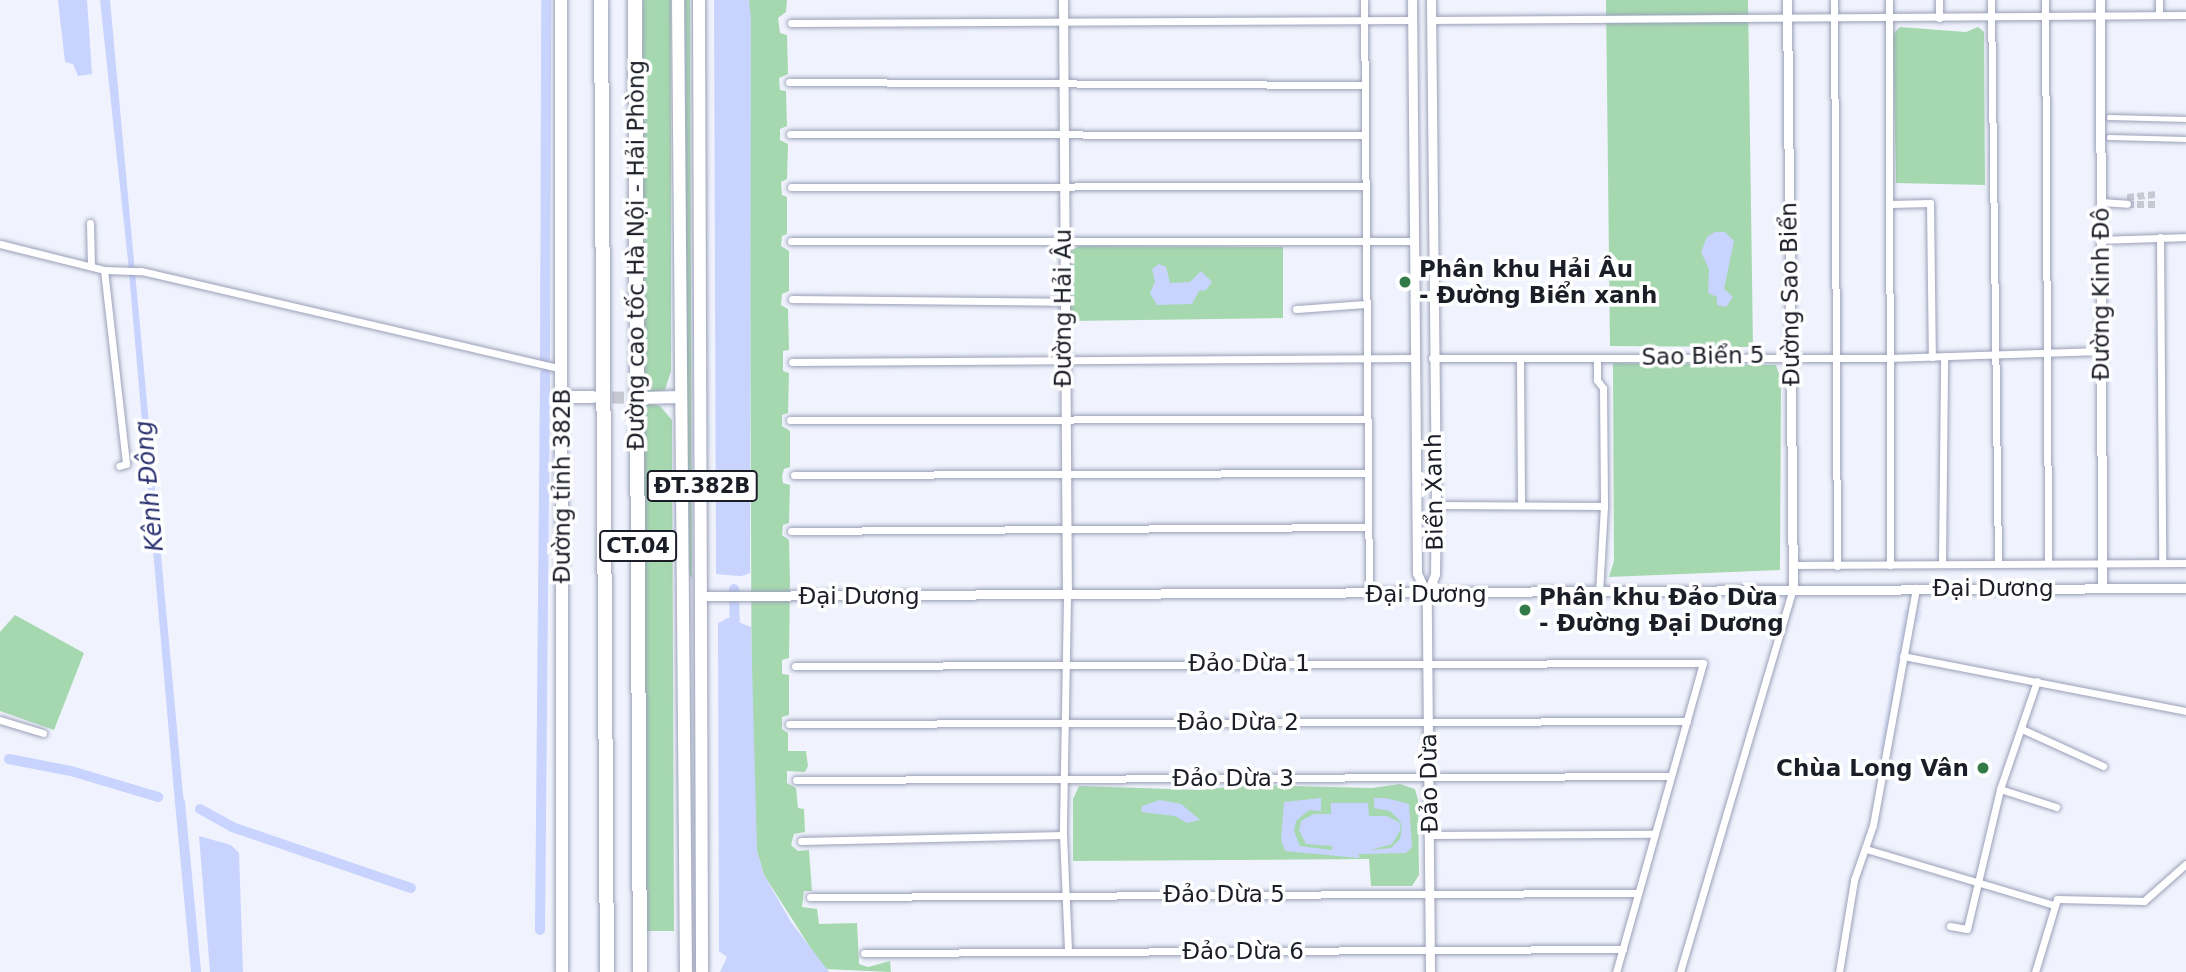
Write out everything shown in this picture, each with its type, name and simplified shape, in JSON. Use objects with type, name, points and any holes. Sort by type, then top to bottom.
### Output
[{"type":"highway","name":"Đường cao tốc Hà Nội - Hải Phòng","points":[[599,0],[607,972]]},
{"type":"highway","name":"Đường cao tốc Hà Nội - Hải Phòng","points":[[636,0],[640,972]]},
{"type":"main road","name":"Đường tỉnh 382B","points":[[561,0],[562,972]]},
{"type":"main road","name":"ĐT.382B","points":[[678,0],[680,596],[686,972]]},
{"type":"main road","name":"ĐT.382B","points":[[699,0],[702,972]]},
{"type":"main road","points":[[563,397],[593,397]]},
{"type":"main road","points":[[640,398],[681,397]]},
{"type":"main road","points":[[680,596],[700,596]]},
{"type":"street","name":"Đường Hải Âu","points":[[1063,0],[1063,419],[1067,596]]},
{"type":"street","points":[[1364,0],[1369,595]]},
{"type":"street","name":"Biển Xanh","points":[[1412,0],[1417,573],[1427,595]]},
{"type":"street","name":"Biển Xanh","points":[[1427,595],[1434,574],[1436,505],[1431,358],[1435,225],[1431,0]]},
{"type":"street","name":"Đường Sao Biển","points":[[1787,0],[1793,588]]},
{"type":"street","points":[[1835,0],[1838,566]]},
{"type":"street","points":[[1889,0],[1890,565]]},
{"type":"street","points":[[1939,0],[1939,18]]},
{"type":"street","points":[[1990,0],[1998,563]]},
{"type":"street","points":[[2045,0],[2048,564]]},
{"type":"street","name":"Đường Kinh Đô","points":[[2100,0],[2102,588]]},
{"type":"street","points":[[2159,0],[2159,15]]},
{"type":"street","points":[[791,23],[2186,15]]},
{"type":"street","points":[[789,82],[1064,80],[1364,85]]},
{"type":"street","points":[[2109,117],[2186,119]]},
{"type":"street","points":[[790,134],[1364,135]]},
{"type":"street","points":[[2109,137],[2186,139]]},
{"type":"street","points":[[791,187],[1365,186]]},
{"type":"street","points":[[2101,201],[2127,200]]},
{"type":"street","points":[[1890,204],[1930,203],[1931,357]]},
{"type":"street","points":[[90,223],[91,266]]},
{"type":"street","points":[[2160,237],[2162,562]]},
{"type":"street","points":[[2101,240],[2186,237]]},
{"type":"street","points":[[791,241],[1414,241]]},
{"type":"street","points":[[0,244],[104,270],[141,271],[562,369]]},
{"type":"street","points":[[104,270],[126,464],[119,466]]},
{"type":"street","points":[[792,299],[1063,302]]},
{"type":"street","points":[[1296,309],[1365,304]]},
{"type":"street","name":"Sao Biển 5","points":[[1431,358],[1520,360],[1838,355],[1889,358],[2101,351]]},
{"type":"street","points":[[1942,562],[1944,356]]},
{"type":"street","points":[[792,362],[1366,361],[1431,358]]},
{"type":"street","points":[[1597,358],[1597,380],[1603,388],[1604,506],[1599,592]]},
{"type":"street","points":[[1520,360],[1521,505]]},
{"type":"street","points":[[789,420],[1367,419]]},
{"type":"street","points":[[794,475],[1366,473]]},
{"type":"street","points":[[1436,505],[1604,506]]},
{"type":"street","points":[[791,531],[1065,526],[1368,527]]},
{"type":"street","points":[[1793,565],[1942,562],[2186,563]]},
{"type":"street","points":[[1680,972],[1793,588]]},
{"type":"street","name":"Đại Dương","points":[[700,596],[1427,595],[1793,588],[2186,588]]},
{"type":"street","points":[[1839,972],[1854,880],[1867,849],[1916,588]]},
{"type":"street","name":"Đảo Dừa","points":[[1427,595],[1430,972]]},
{"type":"street","points":[[1067,596],[1063,835],[1068,951]]},
{"type":"street","points":[[1903,656],[2186,711]]},
{"type":"street","name":"Đảo Dừa 1","points":[[795,666],[1703,663],[1687,721]]},
{"type":"street","points":[[1950,926],[1967,929],[2000,789],[2024,730],[2037,681]]},
{"type":"street","points":[[0,720],[43,733]]},
{"type":"street","points":[[1616,972],[1687,721]]},
{"type":"street","name":"Đảo Dừa 2","points":[[789,724],[1687,721]]},
{"type":"street","points":[[2024,730],[2103,766]]},
{"type":"street","name":"Đảo Dừa 3","points":[[796,780],[1064,781],[1671,776]]},
{"type":"street","points":[[2000,789],[2056,807]]},
{"type":"street","points":[[1429,835],[1655,834]]},
{"type":"street","points":[[801,841],[1063,835]]},
{"type":"street","points":[[1867,849],[2054,905]]},
{"type":"street","points":[[2035,972],[2057,899],[2144,901],[2186,864]]},
{"type":"street","name":"Đảo Dừa 5","points":[[810,897],[1638,893]]},
{"type":"street","name":"Đảo Dừa 6","points":[[864,953],[1622,949]]},
{"type":"shaded area","points":[[1904,610],[1923,610],[1920,623],[1912,622],[1886,752],[1879,750]]},
{"type":"green space","points":[[643,0],[671,0],[671,371],[665,390],[640,394]]},
{"type":"green space","points":[[685,0],[690,0],[692,578],[688,573]]},
{"type":"green space","points":[[749,0],[787,0],[786,12],[778,18],[780,33],[787,35],[788,74],[779,78],[780,90],[786,91],[787,126],[780,129],[780,140],[788,144],[787,179],[781,182],[782,195],[787,197],[787,234],[782,236],[781,246],[789,251],[789,291],[782,294],[781,305],[788,309],[789,350],[783,351],[783,371],[789,373],[788,413],[782,415],[782,426],[790,431],[790,467],[784,469],[782,476],[783,483],[790,485],[789,523],[783,525],[782,535],[789,540],[790,582],[789,658],[782,660],[782,674],[789,675],[789,715],[782,717],[782,729],[788,733],[788,751],[806,751],[808,766],[805,772],[787,771],[787,783],[796,788],[798,808],[804,809],[805,832],[794,834],[791,845],[798,851],[809,850],[812,891],[804,891],[802,907],[817,909],[819,924],[857,923],[859,964],[868,967],[890,961],[891,972],[824,969],[764,875],[757,851],[752,788]]},
{"type":"green space","points":[[1606,0],[1748,0],[1753,347],[1610,346]]},
{"type":"green space","points":[[1900,27],[1966,32],[1978,27],[1984,32],[1985,185],[1896,183],[1893,34]]},
{"type":"green space","points":[[1079,246],[1283,247],[1283,318],[1070,321],[1069,252]]},
{"type":"green space","points":[[1613,363],[1776,365],[1781,380],[1780,570],[1609,577],[1614,561]]},
{"type":"green space","points":[[640,401],[660,406],[672,420],[674,931],[642,931]]},
{"type":"green space","points":[[15,615],[84,653],[54,730],[0,711],[0,632]]},
{"type":"green space","points":[[1400,784],[1415,789],[1418,800],[1419,875],[1412,886],[1371,886],[1369,859],[1073,861],[1073,799],[1079,786],[1200,790],[1246,785],[1372,788]]},
{"type":"water","points":[[58,0],[87,0],[92,74],[78,76],[73,64],[65,62]]},
{"type":"water","points":[[100,0],[110,0],[185,816],[179,814],[175,803],[128,261]]},
{"type":"water","points":[[714,0],[749,0],[751,18],[750,573],[736,578],[733,620],[751,627],[757,851],[764,875],[791,922],[829,972],[720,972],[727,957],[719,951],[718,623],[725,620],[726,578],[716,574]]},
{"type":"water","points":[[1715,232],[1725,232],[1734,241],[1724,289],[1733,297],[1726,307],[1717,305],[1717,297],[1708,293],[1709,269],[1701,252],[1707,237]]},
{"type":"water","points":[[1159,264],[1166,267],[1170,283],[1190,282],[1201,271],[1212,282],[1206,290],[1199,291],[1192,304],[1157,305],[1150,293],[1155,282],[1152,269]]},
{"type":"water","points":[[1321,798],[1321,811],[1309,810],[1296,821],[1294,831],[1300,846],[1332,850],[1332,846],[1306,844],[1299,830],[1301,821],[1314,814],[1331,814],[1331,803],[1368,803],[1369,816],[1387,816],[1399,822],[1401,829],[1392,844],[1370,850],[1391,848],[1400,839],[1402,828],[1400,821],[1390,811],[1374,808],[1374,798],[1386,798],[1409,804],[1412,847],[1406,853],[1359,854],[1359,858],[1285,851],[1281,840],[1284,802]]},
{"type":"water","points":[[1160,800],[1181,804],[1200,820],[1187,823],[1175,816],[1141,812],[1142,806]]},
{"type":"water","points":[[199,836],[231,845],[239,853],[243,972],[210,972]]},
{"type":"pier","points":[[716,574],[750,577],[739,580],[736,616],[717,621],[721,618],[722,581]]},
{"type":"waterway","points":[[545,358],[546,0]]},
{"type":"waterway","points":[[540,930],[545,374]]},
{"type":"waterway","points":[[734,589],[735,633]]},
{"type":"waterway","points":[[9,759],[71,771],[158,797]]},
{"type":"waterway","name":"Kênh Đông","points":[[180,802],[196,972]]},
{"type":"waterway","points":[[200,809],[232,827],[411,888]]},
{"type":"tunnel","points":[[2127,197],[2157,194]]},
{"type":"tunnel","points":[[2127,204],[2157,204]]},
{"type":"tunnel","points":[[594,397],[640,398]]},
{"type":"place","name":"Phân khu Hải Âu - Đường Biển xanh","points":[[1405,282]]},
{"type":"place","name":"Phân khu Đảo Dừa - Đường Đại Dương","points":[[1525,610]]},
{"type":"place","name":"Chùa Long Vân","points":[[1983,768]]}]
